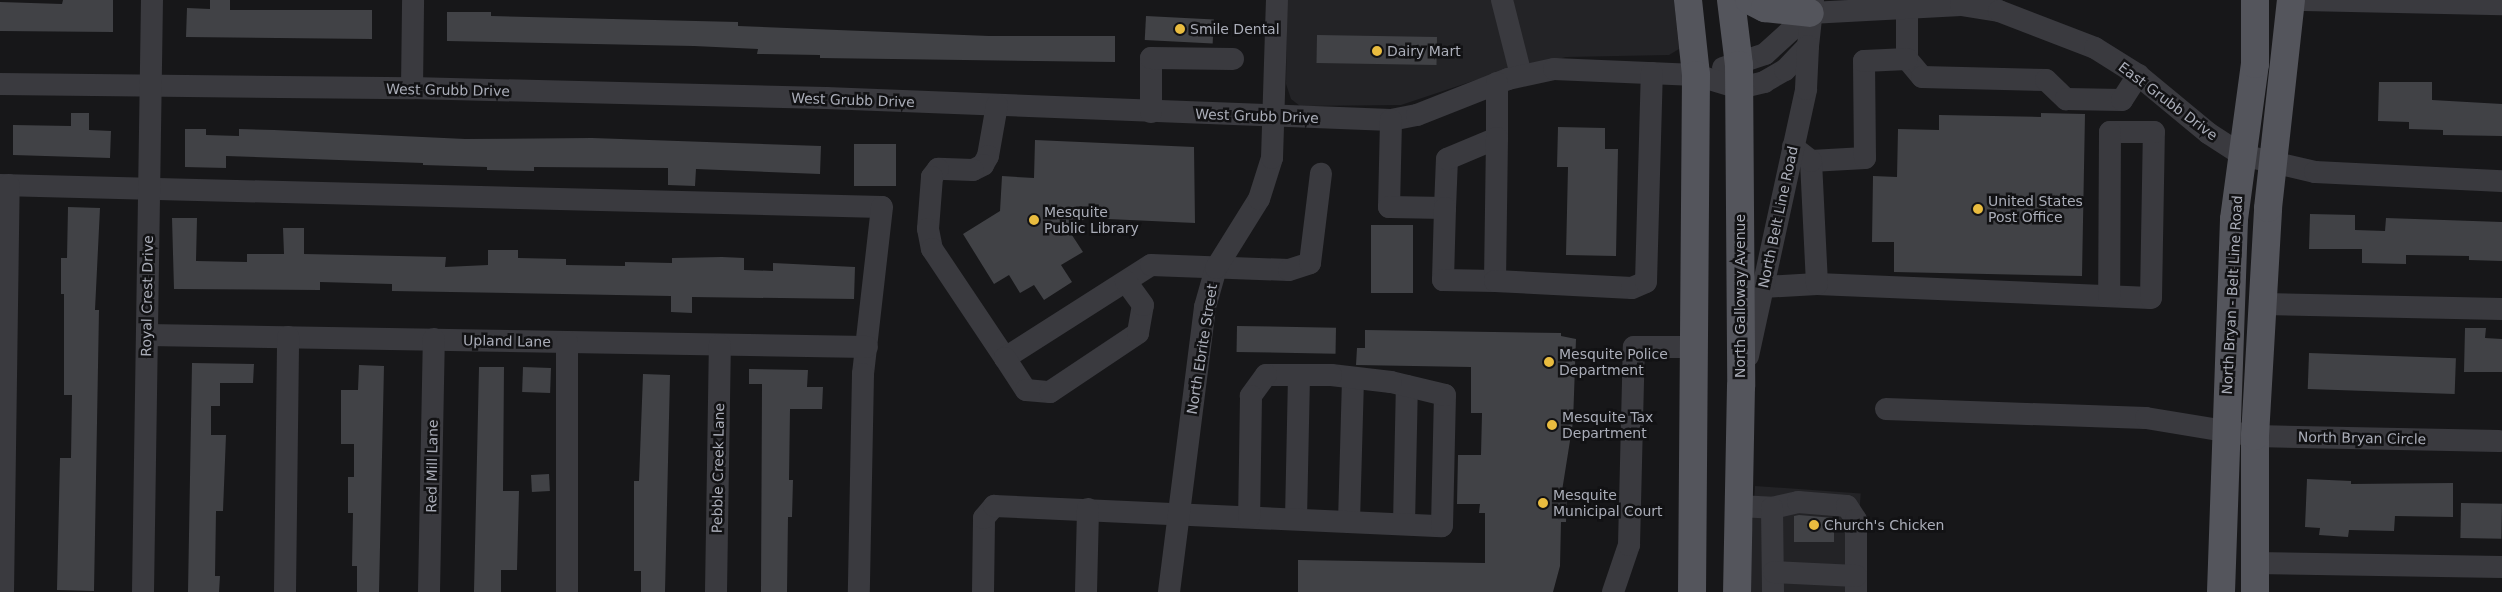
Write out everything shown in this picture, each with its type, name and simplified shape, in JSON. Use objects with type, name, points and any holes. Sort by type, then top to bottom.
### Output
[{"type":"main road","points":[[1688,0],[1696,75],[1692,592]]},
{"type":"main road","name":"North Galloway Avenue","points":[[1731,0],[1739,77],[1741,386],[1737,592]]},
{"type":"main road","points":[[1749,0],[1765,8],[1812,6]]},
{"type":"main road","name":"North Bryan - Belt Line Road","points":[[2221,592],[2234,219],[2255,64],[2255,0]]},
{"type":"main road","points":[[2255,592],[2255,436],[2263,304],[2273,163],[2291,0]]},
{"type":"street","name":"Royal Crest Drive","points":[[143,592],[152,0]]},
{"type":"street","points":[[412,88],[413,0]]},
{"type":"street","name":"North Ebrite Street","points":[[1169,592],[1206,307],[1216,268],[1259,199],[1272,158],[1275,117],[1277,0]]},
{"type":"street","points":[[1502,0],[1520,75]]},
{"type":"street","points":[[2304,0],[2502,4]]},
{"type":"street","name":"East Grubb Drive","points":[[1812,6],[1907,8],[1961,3],[1999,11],[2095,48],[2138,75],[2208,133],[2242,155],[2315,172],[2502,181]]},
{"type":"street","points":[[1739,77],[1765,54],[1812,6]]},
{"type":"street","points":[[1739,77],[1764,82],[1785,70],[1808,46],[1812,6]]},
{"type":"street","points":[[1907,8],[1908,59],[1922,77],[2046,80],[2066,99],[2122,100],[2138,75]]},
{"type":"street","name":"North Belt Line Road","points":[[1741,386],[1806,88],[1808,46]]},
{"type":"street","points":[[1151,112],[1151,58],[1233,59]]},
{"type":"street","points":[[1793,147],[1811,161],[1865,158],[1864,61],[1908,59]]},
{"type":"street","name":"West Grubb Drive","points":[[0,84],[150,87],[412,88],[997,105],[1391,120],[1417,115],[1520,75],[1554,69],[1739,77]]},
{"type":"street","points":[[1497,138],[1447,159],[1443,280],[1495,280],[1632,288],[1646,282],[1652,73]]},
{"type":"street","points":[[1495,280],[1497,83]]},
{"type":"street","points":[[997,105],[988,156],[983,165],[973,170],[938,170],[932,177],[928,229],[932,249],[1026,390],[1050,392],[1138,334],[1143,305],[1126,282]]},
{"type":"street","points":[[1391,120],[1389,207],[1445,208]]},
{"type":"street","points":[[1763,287],[1817,284],[2151,298],[2154,132],[2110,132],[2109,296]]},
{"type":"street","points":[[1811,161],[1817,284]]},
{"type":"street","points":[[1005,358],[1152,265],[1289,270],[1310,263],[1321,174]]},
{"type":"street","points":[[3,592],[4,185],[148,187],[882,207],[863,374],[859,592]]},
{"type":"street","points":[[2263,304],[2502,309]]},
{"type":"street","name":"Upland Lane","points":[[146,335],[867,347]]},
{"type":"street","points":[[285,592],[288,337]]},
{"type":"street","name":"Red Mill Lane","points":[[430,592],[434,339]]},
{"type":"street","points":[[567,342],[567,592]]},
{"type":"street","name":"Pebble Creek Lane","points":[[716,592],[720,345]]},
{"type":"street","points":[[1613,592],[1629,545],[1634,347],[1695,347]]},
{"type":"street","points":[[983,592],[984,518],[994,506],[1442,526],[1445,395],[1407,386],[1354,378],[1266,375],[1251,396],[1249,517]]},
{"type":"street","points":[[1296,519],[1299,375]]},
{"type":"street","points":[[1349,522],[1354,378]]},
{"type":"street","points":[[1404,524],[1407,386]]},
{"type":"street","name":"North Bryan Circle","points":[[1886,410],[2146,418],[2226,433],[2255,436],[2499,441]]},
{"type":"street","points":[[1739,506],[1772,508],[1798,502],[1847,506],[1856,520],[1856,584],[1773,582],[1772,508]]},
{"type":"street","points":[[1086,592],[1088,509]]},
{"type":"street","points":[[2255,563],[2502,567]]},
{"type":"shaded area","points":[[1287,0],[1674,0],[1679,49],[1669,55],[1566,57],[1476,80],[1401,105],[1300,106],[1291,99],[1286,84]]},
{"type":"shaded area","points":[[1755,486],[1861,493],[1854,592],[1748,592]]},
{"type":"building","points":[[63,0],[113,0],[113,32],[0,31],[0,2],[62,4]]},
{"type":"building","points":[[210,0],[230,0],[230,10],[372,10],[372,39],[186,37],[187,8],[210,9]]},
{"type":"building","points":[[447,12],[491,12],[491,16],[738,22],[738,26],[989,36],[1115,36],[1115,62],[820,58],[820,55],[757,54],[758,49],[694,46],[447,41]]},
{"type":"building","name":"Smile Dental","points":[[1146,16],[1214,20],[1213,44],[1145,40]]},
{"type":"building","name":"Dairy Mart","points":[[1317,35],[1437,37],[1436,65],[1317,63]]},
{"type":"building","points":[[2379,82],[2432,82],[2432,100],[2502,104],[2502,136],[2443,135],[2443,130],[2409,129],[2409,122],[2378,121]]},
{"type":"building","points":[[71,113],[89,113],[89,130],[111,131],[110,158],[13,155],[13,125],[71,126]]},
{"type":"building","name":"United States Post Office","points":[[2041,113],[2085,114],[2082,276],[1894,272],[1894,242],[1872,242],[1873,176],[1897,177],[1898,129],[1939,130],[1939,115],[2041,117]]},
{"type":"building","points":[[1558,127],[1605,128],[1605,149],[1618,149],[1616,256],[1566,255],[1568,167],[1557,167]]},
{"type":"building","points":[[185,129],[206,129],[206,135],[239,136],[239,129],[465,139],[592,138],[821,146],[820,174],[696,169],[695,186],[668,185],[668,168],[534,167],[534,171],[487,170],[487,167],[423,165],[423,163],[226,156],[226,168],[185,167]]},
{"type":"building","name":"Mesquite Public Library","points":[[1035,140],[1194,147],[1195,223],[1086,218],[1068,229],[1083,252],[1061,265],[1072,282],[1044,300],[1034,285],[1020,293],[1009,275],[994,284],[963,234],[1000,211],[1002,176],[1034,178]]},
{"type":"building","points":[[854,144],[896,144],[896,186],[854,186]]},
{"type":"building","points":[[68,207],[100,208],[95,310],[99,310],[94,591],[57,590],[60,458],[71,458],[72,395],[64,395],[64,294],[61,294],[61,258],[67,258]]},
{"type":"building","points":[[2310,214],[2355,215],[2355,230],[2385,231],[2386,218],[2502,222],[2502,261],[2469,260],[2469,256],[2406,255],[2406,264],[2362,263],[2362,249],[2309,249]]},
{"type":"building","points":[[172,218],[197,218],[196,261],[247,262],[247,254],[284,254],[283,228],[304,228],[304,254],[446,257],[445,267],[488,265],[488,250],[518,250],[518,258],[566,259],[566,265],[625,266],[625,262],[672,263],[672,258],[722,257],[744,258],[744,270],[773,271],[773,263],[855,267],[854,299],[692,297],[692,313],[671,312],[671,296],[392,291],[392,284],[320,282],[320,290],[174,289]]},
{"type":"building","points":[[1371,225],[1413,225],[1413,293],[1371,293]]},
{"type":"building","points":[[1237,326],[1336,328],[1336,354],[1237,352]]},
{"type":"building","points":[[2465,328],[2486,328],[2485,338],[2502,339],[2502,372],[2464,372]]},
{"type":"building","points":[[1365,330],[1561,333],[1561,336],[1576,339],[1573,422],[1562,491],[1567,491],[1566,522],[1561,522],[1560,566],[1553,592],[1298,592],[1298,560],[1485,563],[1485,513],[1479,513],[1480,504],[1457,504],[1458,455],[1481,455],[1482,413],[1471,413],[1471,367],[1356,365],[1357,348],[1365,348]]},
{"type":"building","points":[[2309,353],[2456,358],[2455,394],[2308,389]]},
{"type":"building","points":[[192,363],[254,364],[253,383],[220,383],[220,406],[211,406],[211,435],[226,435],[223,511],[216,511],[215,576],[220,576],[219,592],[188,592]]},
{"type":"building","points":[[359,365],[384,366],[379,592],[357,592],[357,566],[352,566],[353,513],[348,513],[348,477],[354,477],[354,444],[341,444],[341,390],[358,390]]},
{"type":"building","points":[[479,367],[504,367],[503,491],[519,491],[517,570],[501,570],[501,592],[474,592]]},
{"type":"building","points":[[523,367],[551,368],[550,393],[522,392]]},
{"type":"building","points":[[749,369],[808,370],[807,387],[823,387],[822,409],[790,409],[789,480],[793,480],[792,517],[788,517],[787,592],[761,592],[762,384],[749,384]]},
{"type":"building","points":[[643,374],[670,375],[665,592],[641,592],[641,571],[634,571],[634,481],[639,481]]},
{"type":"building","points":[[549,474],[550,491],[532,492],[531,475]]},
{"type":"building","points":[[2307,479],[2351,481],[2351,484],[2453,483],[2453,517],[2395,516],[2394,531],[2349,530],[2348,537],[2319,535],[2320,528],[2305,527]]},
{"type":"building","points":[[2461,503],[2502,504],[2501,539],[2460,538]]},
{"type":"building","name":"Church's Chicken","points":[[1794,516],[1834,518],[1834,542],[1794,542]]},
{"type":"place","name":"Smile Dental","points":[[1180,29]]},
{"type":"place","name":"Dairy Mart","points":[[1377,51]]},
{"type":"place","name":"United States Post Office","points":[[1978,209]]},
{"type":"place","name":"Mesquite Public Library","points":[[1034,220]]},
{"type":"place","name":"Mesquite Police Department","points":[[1549,362]]},
{"type":"place","name":"Mesquite Tax Department","points":[[1552,425]]},
{"type":"place","name":"Mesquite Municipal Court","points":[[1543,503]]},
{"type":"place","name":"Church's Chicken","points":[[1814,525]]}]
